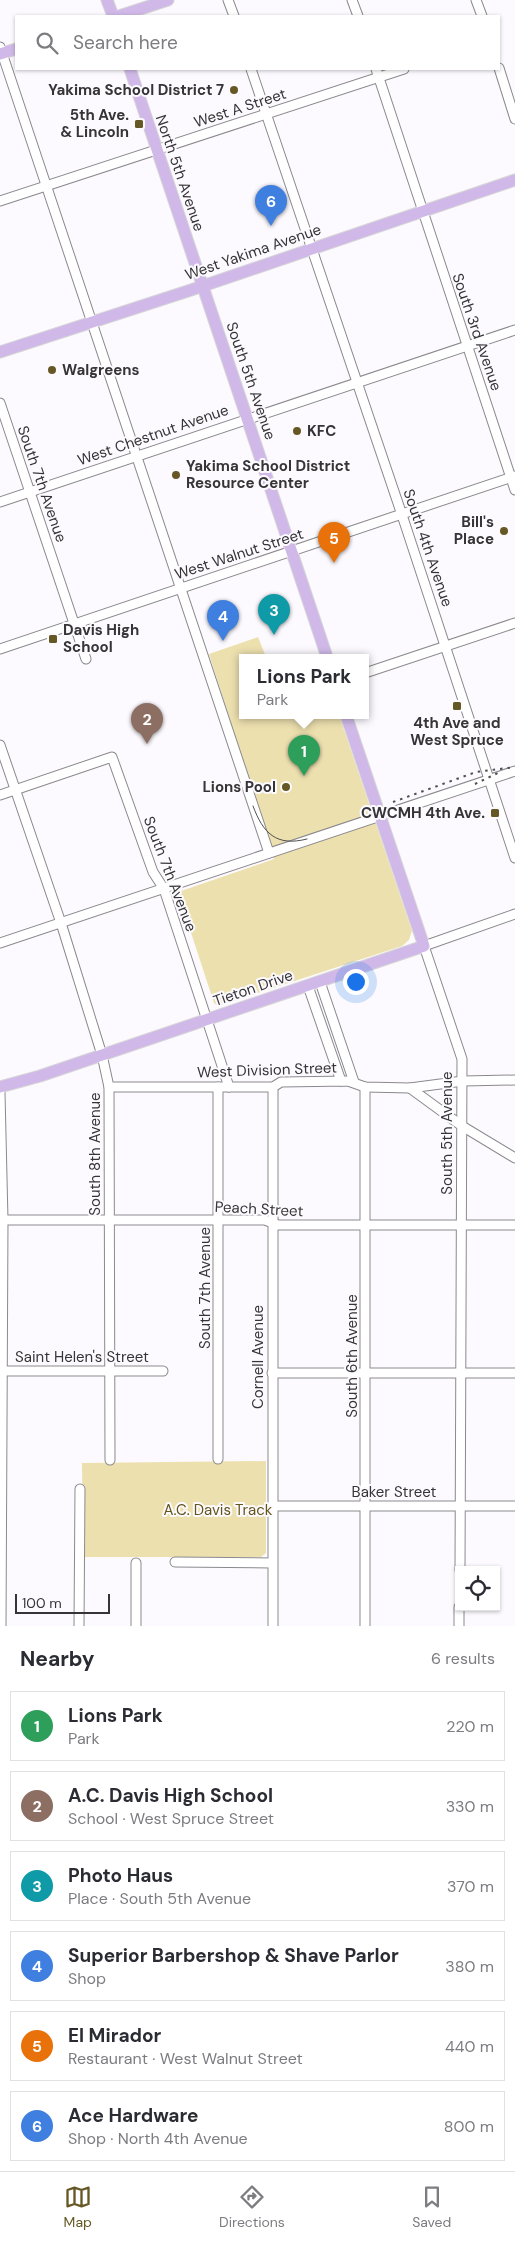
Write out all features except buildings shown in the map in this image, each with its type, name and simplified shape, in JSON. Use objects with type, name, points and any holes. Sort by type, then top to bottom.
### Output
[{"type":"main road","points":[[107,0],[113,15]]},
{"type":"main road","points":[[122,15],[168,0]]},
{"type":"main road","points":[[1,51],[15,49]]},
{"type":"main road","name":"North 5th Avenue","points":[[130,70],[202,286]]},
{"type":"main road","name":"West Yakima Avenue","points":[[0,352],[515,180]]},
{"type":"main road","name":"South 5th Avenue","points":[[202,286],[326,654]]},
{"type":"main road","name":"South 5th Avenue","points":[[347,719],[424,946]]},
{"type":"main road","name":"Tieton Drive","points":[[0,1087],[208,1020],[424,946]]},
{"type":"street","points":[[228,0],[234,15]]},
{"type":"street","points":[[352,0],[358,15]]},
{"type":"street","points":[[476,0],[482,15]]},
{"type":"street","points":[[1,51],[269,852]]},
{"type":"street","name":"South 4th Avenue","points":[[251,70],[402,515],[515,858]]},
{"type":"street","name":"West A Street","points":[[0,201],[266,114],[377,73],[397,70]]},
{"type":"street","points":[[500,70],[515,120]]},
{"type":"street","name":"South 3rd Avenue","points":[[377,73],[513,476],[515,490]]},
{"type":"street","name":"West Chestnut Avenue","points":[[0,502],[515,330]]},
{"type":"street","name":"South 7th Avenue","points":[[0,403],[86,659]]},
{"type":"street","name":"West Walnut Street","points":[[0,649],[513,476]]},
{"type":"street","points":[[369,672],[515,623]]},
{"type":"street","name":"South 8th Avenue","points":[[0,745],[60,923],[102,1055],[109,1087],[110,1460]]},
{"type":"street","name":"South 7th Avenue","points":[[15,790],[112,757],[153,872],[164,889],[229,1087]]},
{"type":"street","points":[[0,943],[515,770]]},
{"type":"street","points":[[0,795],[15,790]]},
{"type":"street","name":"Tieton Drive","points":[[424,946],[515,914]]},
{"type":"street","name":"South 5th Avenue","points":[[424,946],[462,1059],[460,1566]]},
{"type":"street","points":[[320,982],[354,1082]]},
{"type":"street","points":[[308,986],[341,1081]]},
{"type":"street","name":"West Division Street","points":[[109,1087],[273,1087],[281,1082],[341,1081],[354,1082],[365,1087],[410,1088],[463,1081],[515,1080]]},
{"type":"street","name":"South 7th Avenue","points":[[218,1087],[218,1459]]},
{"type":"street","name":"Cornell Avenue","points":[[272,1626],[273,1087]]},
{"type":"street","name":"South 6th Avenue","points":[[365,1087],[365,1626]]},
{"type":"street","points":[[410,1088],[462,1126],[515,1158]]},
{"type":"street","points":[[0,1092],[2,1220],[1,1626]]},
{"type":"street","name":"Peach Street","points":[[2,1220],[265,1220],[278,1226],[515,1225]]},
{"type":"street","name":"Saint Helen's Street","points":[[2,1371],[163,1371]]},
{"type":"street","points":[[272,1373],[515,1373]]},
{"type":"street","points":[[79,1626],[80,1489]]},
{"type":"street","name":"Baker Street","points":[[272,1506],[515,1506]]},
{"type":"street","points":[[175,1562],[272,1563]]},
{"type":"street","points":[[136,1563],[136,1626]]},
{"type":"street","points":[[459,1611],[459,1626]]},
{"type":"green space","points":[[258,637],[265,654],[239,654],[239,719],[340,719],[412,931],[409,940],[402,946],[218,1006],[214,1003],[179,896],[181,891],[274,859],[209,654]]},
{"type":"green space","name":"A.C. Davis Track","points":[[266,1461],[266,1553],[261,1557],[83,1557],[82,1463]]},
{"type":"tram line","points":[[253,806],[261,824],[272,836],[287,841],[307,839]]},
{"type":"railway","points":[[393,802],[476,772],[515,767]]},
{"type":"railway","points":[[475,784],[502,771]]},
{"type":"place","name":"Yakima School District 7","points":[[234,90]]},
{"type":"place","name":"5th Ave. & Lincoln","points":[[139,124]]},
{"type":"place","name":"Ace Hardware","points":[[271,226]]},
{"type":"place","name":"Walgreens","points":[[52,370]]},
{"type":"place","name":"KFC","points":[[297,431]]},
{"type":"place","name":"Yakima School District Resource Center","points":[[176,475]]},
{"type":"place","name":"Bill's Place","points":[[504,531]]},
{"type":"place","name":"El Mirador","points":[[334,563]]},
{"type":"place","name":"Photo Haus","points":[[274,635]]},
{"type":"place","name":"Davis High School","points":[[53,639]]},
{"type":"place","name":"Superior Barbershop & Shave Parlor","points":[[223,641]]},
{"type":"place","name":"4th Ave and West Spruce","points":[[457,706]]},
{"type":"place","name":"A.C. Davis High School","points":[[147,744]]},
{"type":"place","name":"Lions Park","points":[[304,776]]},
{"type":"place","name":"Lions Pool","points":[[286,787]]},
{"type":"place","name":"CWCMH 4th Ave.","points":[[495,813]]}]
